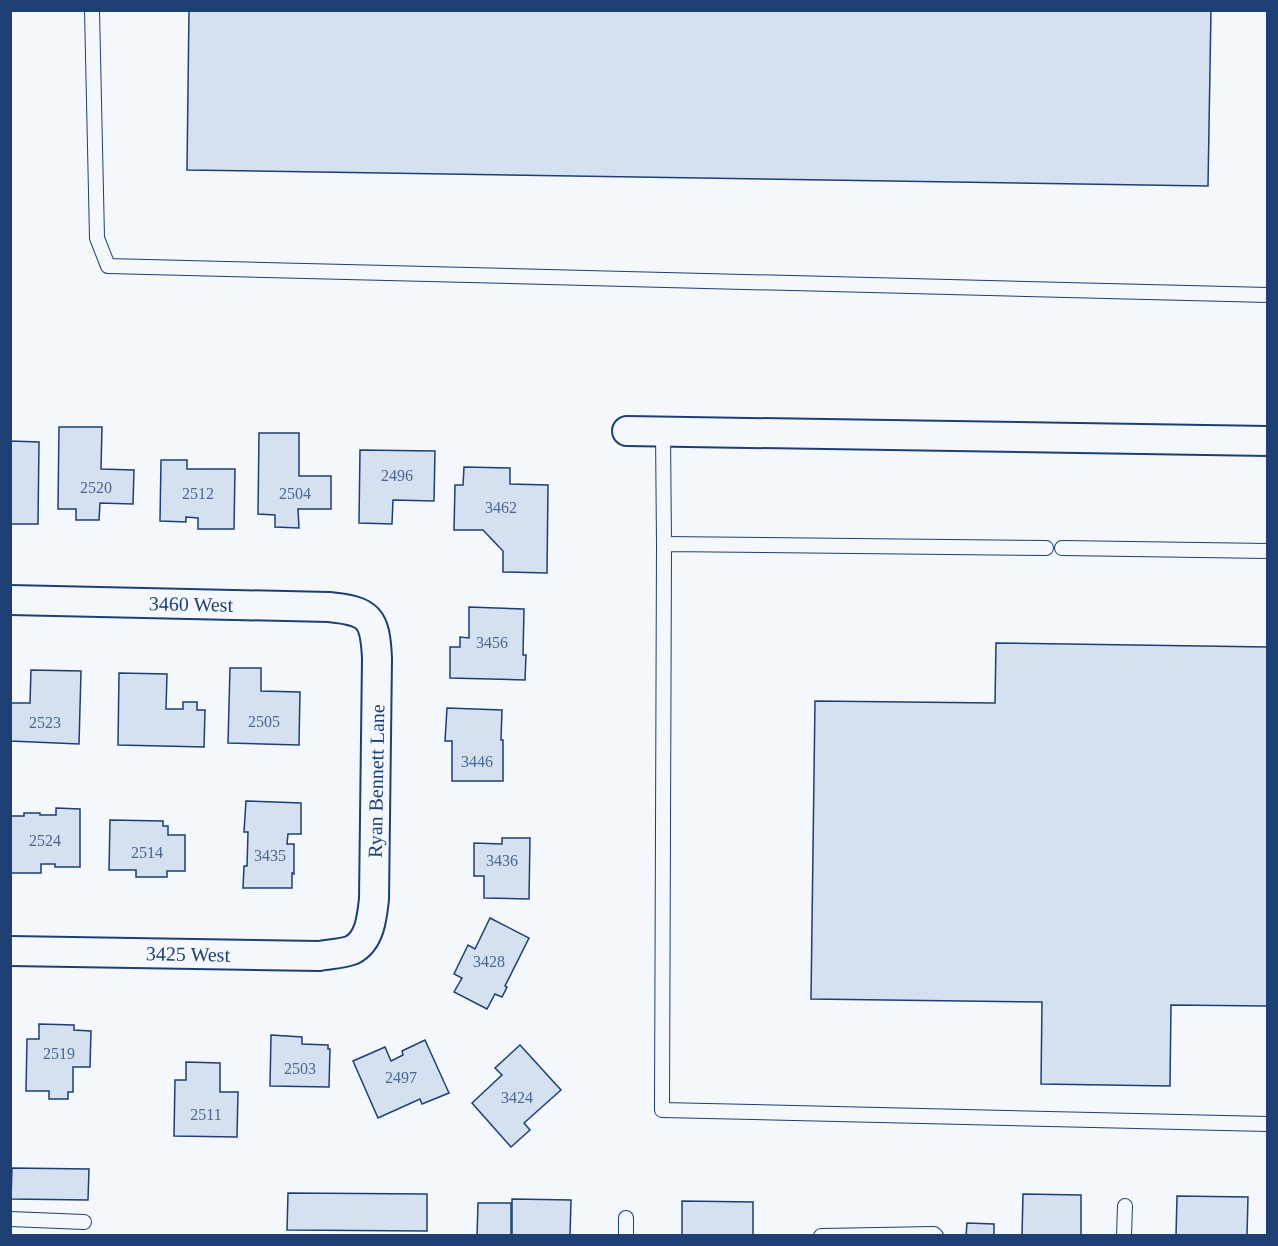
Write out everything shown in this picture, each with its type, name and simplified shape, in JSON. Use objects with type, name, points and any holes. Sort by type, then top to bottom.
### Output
[{"type":"street","points":[[627,431],[1268,441]]},
{"type":"street","name":"3460 West","points":[[10,600],[328,607],[344,608],[368,618]]},
{"type":"street","name":"Ryan Bennett Lane","points":[[362,943],[369,929],[374,899],[378,658],[375,634],[368,618]]},
{"type":"street","name":"3425 West","points":[[10,951],[319,956],[351,950],[362,943]]},
{"type":"lane","points":[[92,10],[97,238],[108,266],[1268,295]]},
{"type":"lane","points":[[663,432],[662,1110],[1268,1124]]},
{"type":"lane","points":[[664,544],[1046,548]]},
{"type":"lane","points":[[1062,548],[1268,551]]},
{"type":"lane","points":[[1124,1236],[1125,1206]]},
{"type":"lane","points":[[626,1218],[626,1236]]},
{"type":"lane","points":[[10,1219],[84,1222]]},
{"type":"lane","points":[[821,1236],[934,1234],[936,1236]]},
{"type":"building","points":[[189,10],[1211,10],[1208,186],[187,170]]},
{"type":"building","points":[[59,427],[102,427],[101,469],[134,470],[133,504],[100,503],[99,520],[76,520],[76,509],[58,509]]},
{"type":"building","points":[[259,433],[299,433],[299,476],[331,476],[331,509],[298,509],[299,528],[275,527],[275,515],[258,514]]},
{"type":"building","points":[[10,441],[39,442],[38,524],[10,524]]},
{"type":"building","points":[[360,450],[435,451],[434,501],[393,500],[392,524],[359,523]]},
{"type":"building","points":[[161,460],[187,460],[187,469],[235,469],[234,529],[198,529],[198,518],[186,517],[186,522],[160,521]]},
{"type":"building","points":[[464,467],[510,468],[510,484],[548,485],[547,573],[503,572],[503,551],[483,530],[454,530],[455,485],[463,485]]},
{"type":"building","points":[[469,607],[524,609],[525,680],[450,678],[450,647],[460,647],[460,637],[469,638]]},
{"type":"building","points":[[996,643],[1268,647],[1268,1006],[1171,1005],[1170,1086],[1041,1084],[1042,1002],[811,999],[815,701],[995,703]]},
{"type":"building","points":[[230,668],[261,668],[261,691],[300,692],[299,745],[228,743]]},
{"type":"building","points":[[31,670],[81,671],[79,744],[10,741],[10,691],[11,703],[30,703]]},
{"type":"building","points":[[119,673],[167,674],[166,709],[183,709],[183,702],[197,702],[197,710],[205,710],[204,747],[118,745]]},
{"type":"building","points":[[447,708],[502,710],[503,781],[452,781],[452,741],[445,741]]},
{"type":"building","points":[[246,801],[301,803],[301,834],[288,834],[287,844],[294,844],[292,888],[243,888],[244,866],[247,866],[248,832],[244,832]]},
{"type":"building","points":[[56,808],[80,809],[80,867],[55,867],[55,864],[41,864],[41,873],[10,873],[10,816],[24,816],[24,813],[56,815]]},
{"type":"building","points":[[110,820],[163,821],[163,826],[168,826],[168,835],[185,835],[185,871],[167,871],[167,877],[136,877],[136,870],[109,870]]},
{"type":"building","points":[[502,838],[530,838],[529,899],[484,898],[484,876],[474,876],[474,843],[502,844]]},
{"type":"building","points":[[490,918],[529,938],[505,986],[507,987],[502,997],[495,994],[487,1009],[454,992],[462,978],[454,974],[468,945],[475,949]]},
{"type":"building","points":[[39,1024],[74,1025],[74,1030],[91,1031],[90,1067],[73,1067],[73,1092],[68,1092],[68,1099],[49,1099],[49,1091],[26,1091],[27,1039],[39,1039]]},
{"type":"building","points":[[271,1035],[302,1037],[302,1044],[328,1045],[330,1049],[329,1087],[270,1086]]},
{"type":"building","points":[[425,1040],[449,1093],[422,1104],[420,1099],[378,1118],[353,1061],[385,1047],[391,1061],[403,1055],[402,1051]]},
{"type":"building","points":[[520,1045],[561,1090],[524,1123],[530,1130],[511,1147],[472,1103],[502,1075],[495,1068]]},
{"type":"building","points":[[186,1062],[220,1063],[220,1092],[238,1092],[237,1137],[174,1136],[175,1080],[186,1080]]},
{"type":"building","points":[[12,1168],[89,1169],[88,1200],[11,1199]]},
{"type":"building","points":[[288,1193],[427,1194],[427,1231],[287,1230]]},
{"type":"building","points":[[1023,1194],[1081,1195],[1081,1236],[1022,1236]]},
{"type":"building","points":[[1177,1196],[1248,1197],[1247,1236],[1176,1236]]},
{"type":"building","points":[[512,1199],[571,1200],[570,1236],[512,1236]]},
{"type":"building","points":[[682,1201],[753,1202],[753,1236],[682,1236]]},
{"type":"building","points":[[478,1203],[511,1203],[511,1236],[477,1236]]},
{"type":"building","points":[[967,1223],[994,1224],[994,1236],[966,1236]]}]
